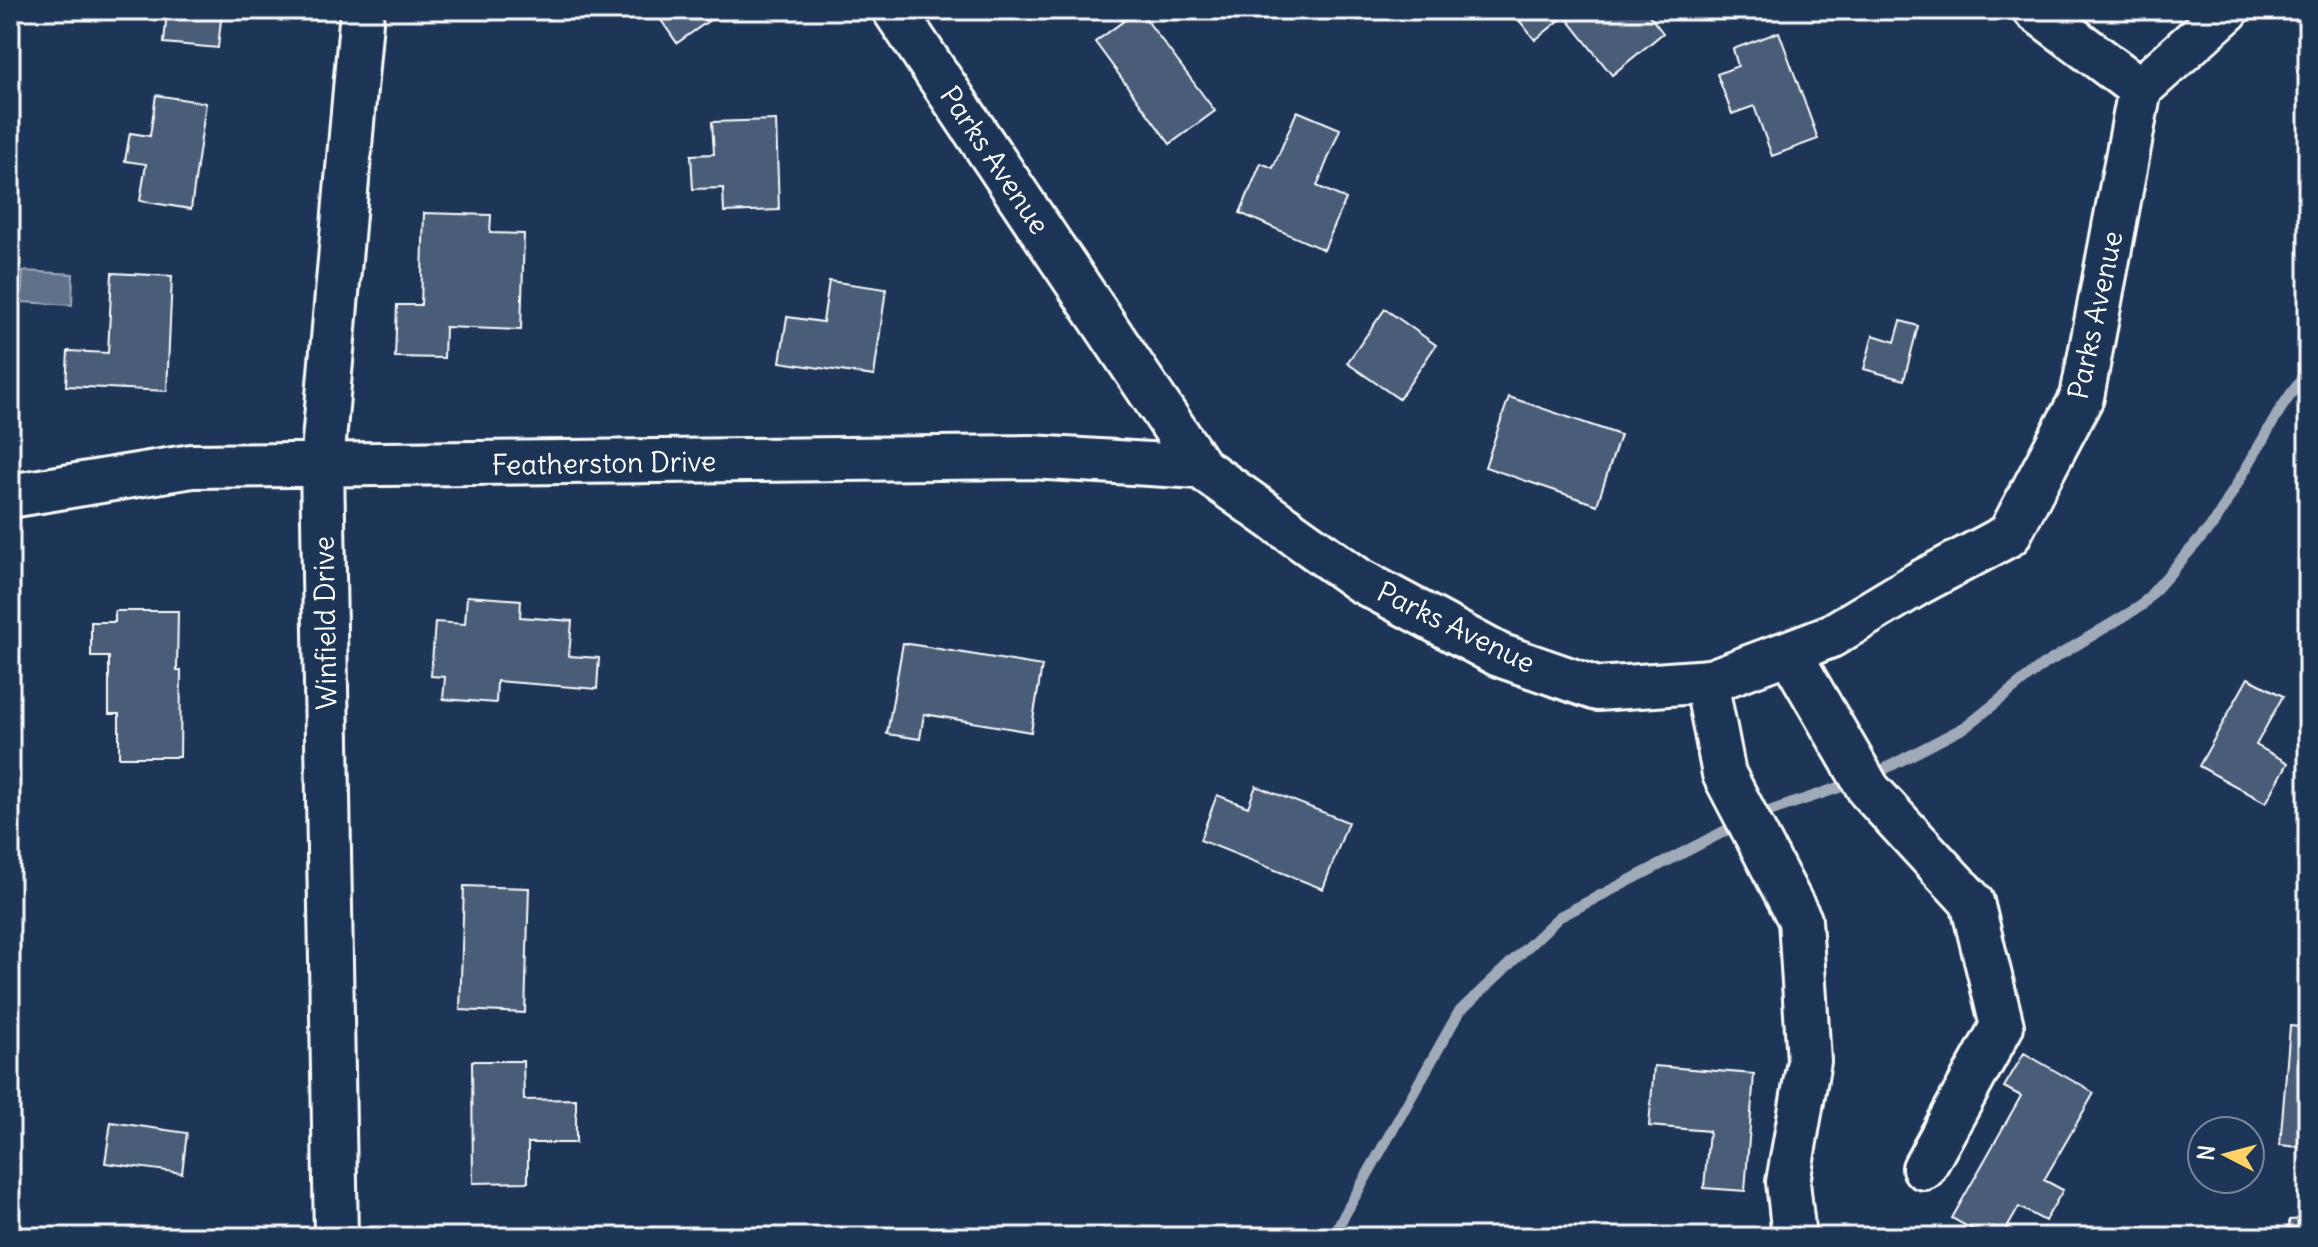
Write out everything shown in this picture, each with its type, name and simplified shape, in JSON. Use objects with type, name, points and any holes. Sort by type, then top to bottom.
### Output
[{"type":"street","name":"Winfield Drive","points":[[336,1237],[322,464],[362,10]]},
{"type":"street","name":"Parks Avenue","points":[[894,10],[1200,467],[1359,580],[1499,655],[1597,689],[1706,681],[1789,652],[1831,636],[1919,583],[2009,535],[2082,397],[2140,89]]},
{"type":"street","points":[[2035,10],[2140,89],[2228,10]]},
{"type":"street","name":"Featherston Drive","points":[[10,496],[192,466],[1031,457],[1200,467]]},
{"type":"street","points":[[1789,652],[1869,790],[1972,902],[2002,1026],[1924,1168]]},
{"type":"street","points":[[1706,681],[1724,774],[1800,920],[1809,1061],[1788,1182],[1794,1237]]},
{"type":"water","points":[[23,271],[73,274],[72,305],[21,302]]},
{"type":"building","points":[[167,10],[222,10],[218,48],[164,43]]},
{"type":"building","points":[[654,10],[724,10],[677,43]]},
{"type":"building","points":[[1139,10],[1215,111],[1170,144],[1095,42]]},
{"type":"building","points":[[1518,10],[1645,10],[1663,33],[1612,75],[1565,16],[1535,40],[1514,14]]},
{"type":"building","points":[[1779,32],[1818,139],[1772,156],[1754,106],[1732,114],[1717,74],[1738,66],[1733,49]]},
{"type":"building","points":[[156,95],[206,103],[191,209],[140,201],[146,164],[125,161],[130,133],[150,136]]},
{"type":"building","points":[[1297,111],[1340,129],[1317,186],[1346,199],[1324,250],[1240,213],[1261,163],[1273,168]]},
{"type":"building","points":[[776,120],[779,210],[724,212],[723,188],[693,189],[691,155],[714,154],[712,122]]},
{"type":"building","points":[[424,213],[491,215],[490,233],[524,234],[521,330],[445,327],[444,358],[395,357],[397,305],[421,305]]},
{"type":"building","points":[[112,273],[172,276],[167,391],[66,386],[68,351],[108,353]]},
{"type":"building","points":[[829,281],[886,289],[874,376],[780,362],[787,317],[823,322]]},
{"type":"building","points":[[1385,309],[1436,345],[1399,399],[1347,363]]},
{"type":"building","points":[[1901,321],[1918,326],[1904,380],[1864,369],[1873,335],[1895,342]]},
{"type":"building","points":[[1509,397],[1620,435],[1597,505],[1485,467]]},
{"type":"building","points":[[467,596],[521,600],[520,617],[572,621],[569,656],[599,658],[597,689],[497,681],[496,703],[443,699],[445,677],[431,676],[435,622],[465,624]]},
{"type":"building","points":[[115,611],[178,611],[180,757],[119,757],[119,714],[109,714],[109,657],[91,657],[91,622],[115,622]]},
{"type":"building","points":[[903,643],[1042,666],[1031,732],[924,714],[920,739],[887,734]]},
{"type":"building","points":[[2248,678],[2283,696],[2256,745],[2288,763],[2266,803],[2199,766]]},
{"type":"building","points":[[1256,786],[1348,822],[1323,889],[1200,840],[1217,795],[1248,807]]},
{"type":"building","points":[[464,886],[529,888],[525,1013],[460,1010]]},
{"type":"building","points":[[2290,1026],[2308,1028],[2308,1148],[2280,1145]]},
{"type":"building","points":[[2024,1053],[2094,1093],[2044,1180],[2063,1190],[2045,1221],[2019,1207],[2002,1237],[1986,1237],[1952,1218],[2021,1096],[2004,1087]]},
{"type":"building","points":[[472,1061],[523,1061],[524,1100],[576,1099],[576,1143],[528,1143],[528,1182],[473,1183]]},
{"type":"building","points":[[1654,1066],[1754,1074],[1745,1191],[1704,1188],[1709,1131],[1649,1126]]},
{"type":"building","points":[[111,1122],[187,1133],[182,1173],[105,1163]]},
{"type":"building","points":[[2308,1219],[2308,1237],[2290,1237],[2289,1220]]},
{"type":"waterway","points":[[1871,776],[1967,726],[2043,665],[2141,606],[2215,522],[2280,410],[2308,369]]},
{"type":"waterway","points":[[1332,1237],[1459,1012],[1559,917],[1750,818],[1855,782]]}]
